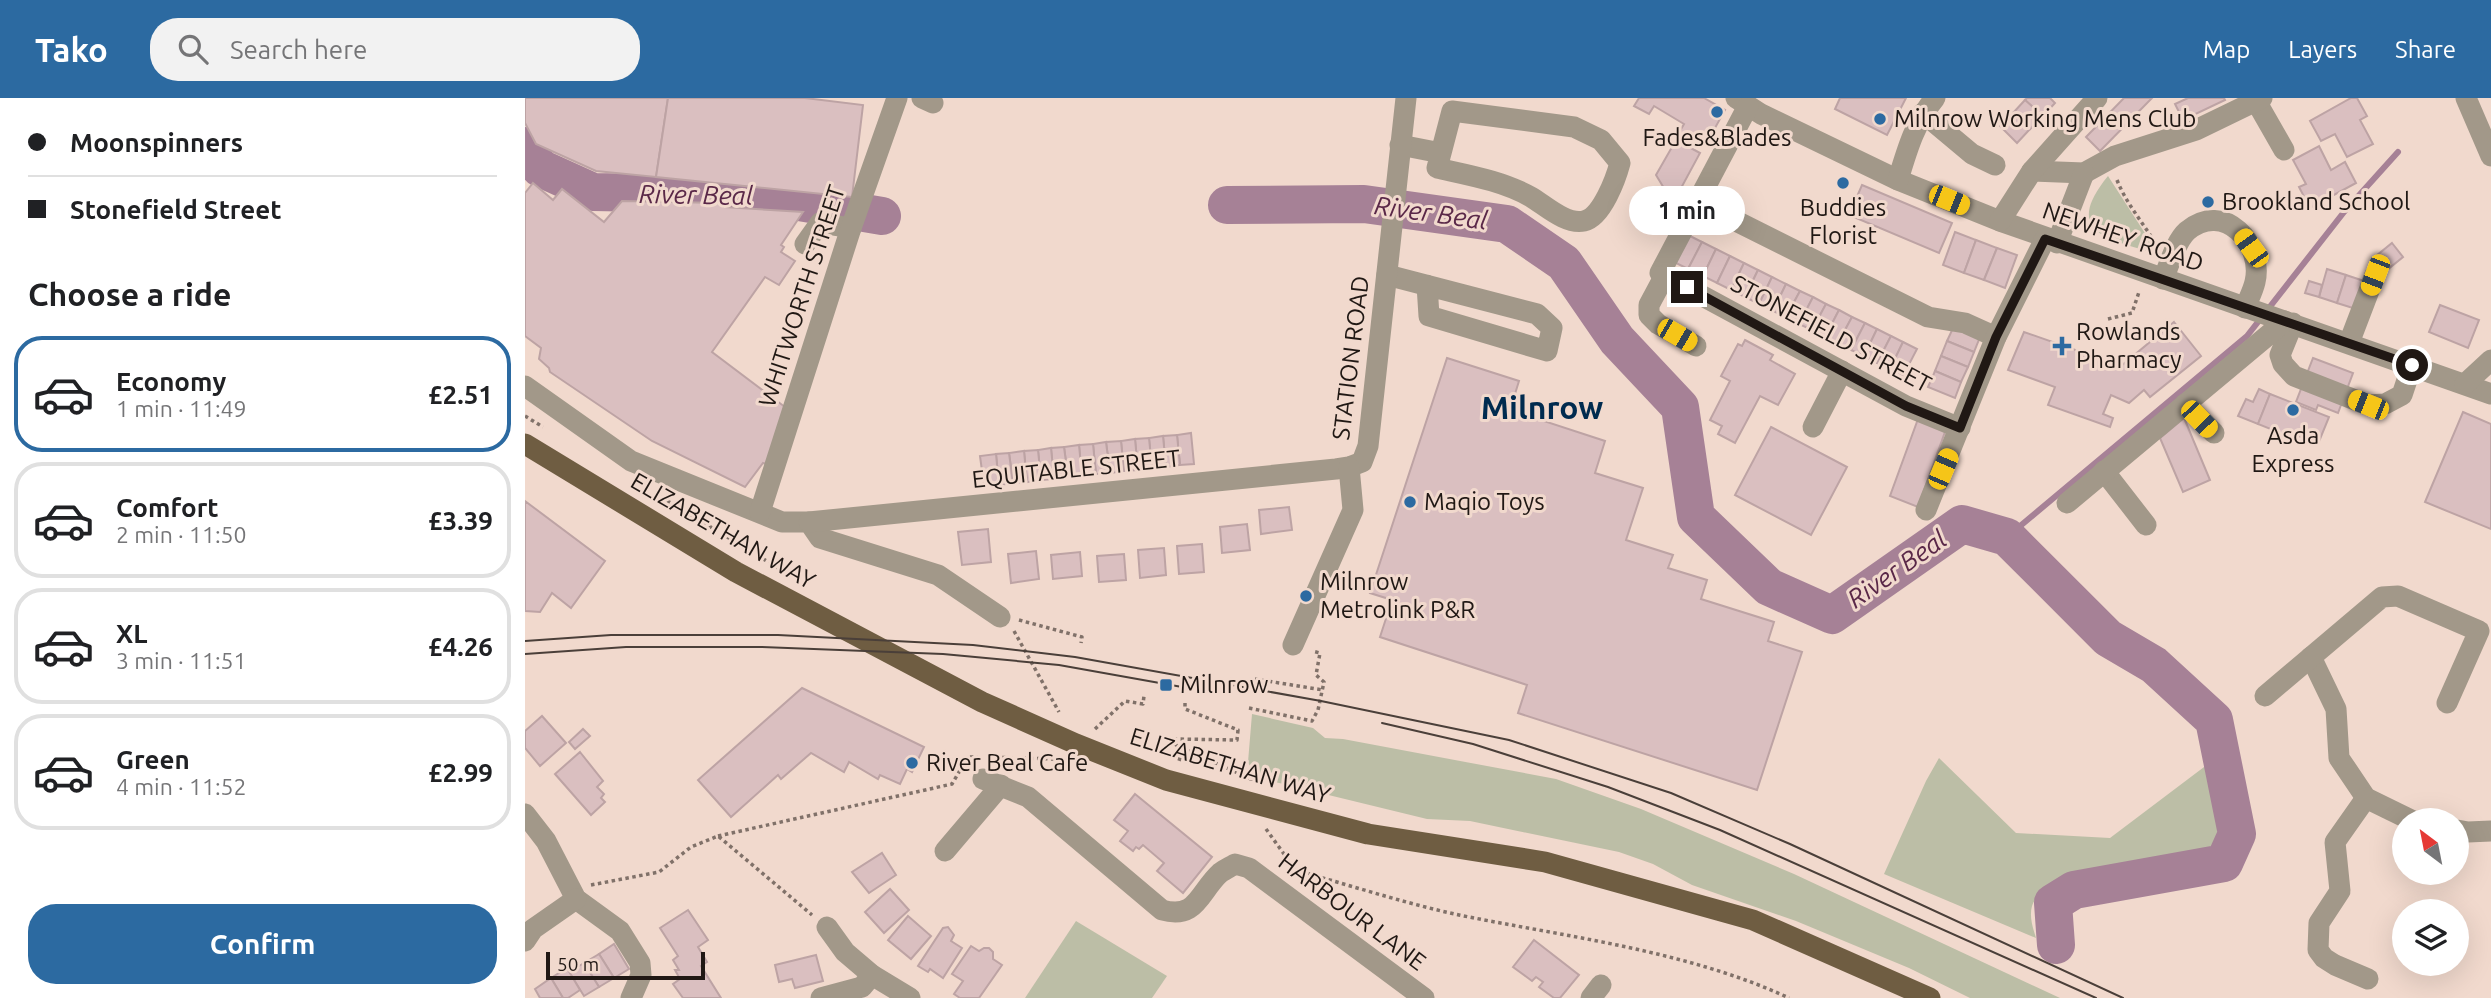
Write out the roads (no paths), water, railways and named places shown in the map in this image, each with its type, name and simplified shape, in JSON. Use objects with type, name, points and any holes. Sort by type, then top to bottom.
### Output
[{"type":"main road","name":"ELIZABETHAN WAY","points":[[525,444],[736,572],[982,702],[1166,780],[1368,834],[1545,862],[1753,920],[1930,998]]},
{"type":"street","name":"STATION ROAD","points":[[1293,645],[1353,510],[1349,467],[1363,462],[1369,446],[1406,98]]},
{"type":"street","points":[[2000,221],[2032,171],[2097,98]]},
{"type":"street","points":[[2466,98],[2491,156]]},
{"type":"street","name":"WHITWORTH STREET","points":[[760,512],[895,99]]},
{"type":"street","points":[[2032,171],[2084,173],[2109,159],[2196,130],[2259,100],[2284,150]]},
{"type":"street","points":[[1696,346],[1658,324],[1649,315],[1649,305],[1665,275],[1660,273],[1698,202],[1742,102]]},
{"type":"street","name":"NEWHEY ROAD","points":[[1742,102],[1898,180],[2051,241],[2491,394]]},
{"type":"street","points":[[1898,180],[1909,144],[1929,105],[1972,154],[1995,165]]},
{"type":"street","points":[[1452,111],[1574,127],[1601,140],[1620,163],[1616,181],[1596,214],[1585,221],[1569,220],[1528,195],[1492,181],[1437,167],[1441,153],[1452,111]]},
{"type":"street","points":[[1400,145],[1441,153]]},
{"type":"street","points":[[1926,510],[1996,337],[2051,241],[2084,173]]},
{"type":"street","points":[[1698,202],[1928,317],[1965,323],[1996,337]]},
{"type":"street","points":[[2154,276],[2186,232],[2201,222],[2218,220],[2232,223],[2251,248],[2255,265],[2256,281],[2250,309]]},
{"type":"street","points":[[805,244],[820,223],[852,225]]},
{"type":"street","points":[[1387,275],[1427,285],[1537,314],[1552,328],[1547,351],[1429,316],[1427,285]]},
{"type":"street","name":"STONEFIELD STREET","points":[[1665,275],[1906,406],[1960,428]]},
{"type":"street","points":[[2349,343],[2375,275]]},
{"type":"street","points":[[2285,321],[2280,355],[2283,364],[2294,376],[2368,405],[2385,404],[2402,395],[2412,365]]},
{"type":"street","points":[[2067,503],[2285,321]]},
{"type":"street","points":[[2465,384],[2491,360]]},
{"type":"street","points":[[1813,427],[1842,371]]},
{"type":"street","name":"EQUITABLE STREET","points":[[525,386],[631,461],[782,522],[809,522],[1349,467]]},
{"type":"street","points":[[2185,404],[2214,433]]},
{"type":"street","points":[[2104,471],[2146,525]]},
{"type":"street","points":[[809,522],[820,538],[938,575],[1007,617]]},
{"type":"street","points":[[2265,696],[2382,597],[2398,596],[2479,631],[2447,703]]},
{"type":"street","points":[[2311,657],[2336,709],[2339,758],[2366,798],[2392,811]]},
{"type":"street","name":"HARBOUR LANE","points":[[945,850],[992,782],[1028,797],[1163,909],[1176,914],[1189,910],[1221,873],[1235,864],[1249,868],[1424,998]]},
{"type":"street","points":[[2366,798],[2335,842],[2340,891],[2319,923],[2318,950],[2324,958],[2368,979]]},
{"type":"street","points":[[525,814],[546,841],[576,899],[620,931],[640,963],[641,975],[631,998]]},
{"type":"street","points":[[2469,832],[2491,831]]},
{"type":"street","points":[[525,941],[533,929],[576,899]]},
{"type":"street","points":[[827,927],[845,952],[872,975],[910,998]]},
{"type":"street","points":[[821,998],[862,987],[872,975]]},
{"type":"waterway","name":"River Beal","points":[[525,146],[540,168],[593,192],[758,195],[882,216]]},
{"type":"waterway","points":[[2007,537],[2247,336],[2344,212],[2398,152]]},
{"type":"waterway","name":"River Beal","points":[[1227,205],[1364,204],[1507,224],[1564,263],[1617,340],[1680,407],[1696,517],[1769,587],[1832,615],[1962,524],[2007,537],[2108,638],[2154,665],[2214,720],[2237,834],[2224,863],[2074,890],[2053,903],[2056,945]]},
{"type":"tram line","points":[[525,641],[611,635],[778,635],[973,645],[1075,657],[1321,701],[1509,740],[1671,793],[1790,844],[2123,998]]},
{"type":"tram line","points":[[525,654],[626,647],[762,647],[943,654],[1059,665],[1210,692]]},
{"type":"tram line","points":[[1382,723],[1473,744],[1608,787],[1720,830],[2096,998]]},
{"type":"place","name":"Fades&Blades","points":[[1717,112]]},
{"type":"place","name":"Milnrow Working Mens Club","points":[[1880,119]]},
{"type":"place","name":"Buddies Florist","points":[[1843,183]]},
{"type":"place","name":"Brookland School","points":[[2208,202]]},
{"type":"place","name":"Rowlands Pharmacy","points":[[2062,346]]},
{"type":"place","name":"Asda Express","points":[[2293,410]]},
{"type":"place","name":"Maqio Toys","points":[[1410,502]]},
{"type":"place","name":"Milnrow Metrolink P&R","points":[[1306,596]]},
{"type":"place","name":"Milnrow","points":[[1166,685]]},
{"type":"place","name":"River Beal Cafe","points":[[912,763]]},
{"type":"district","name":"Milnrow","points":[[1542,408]]}]
